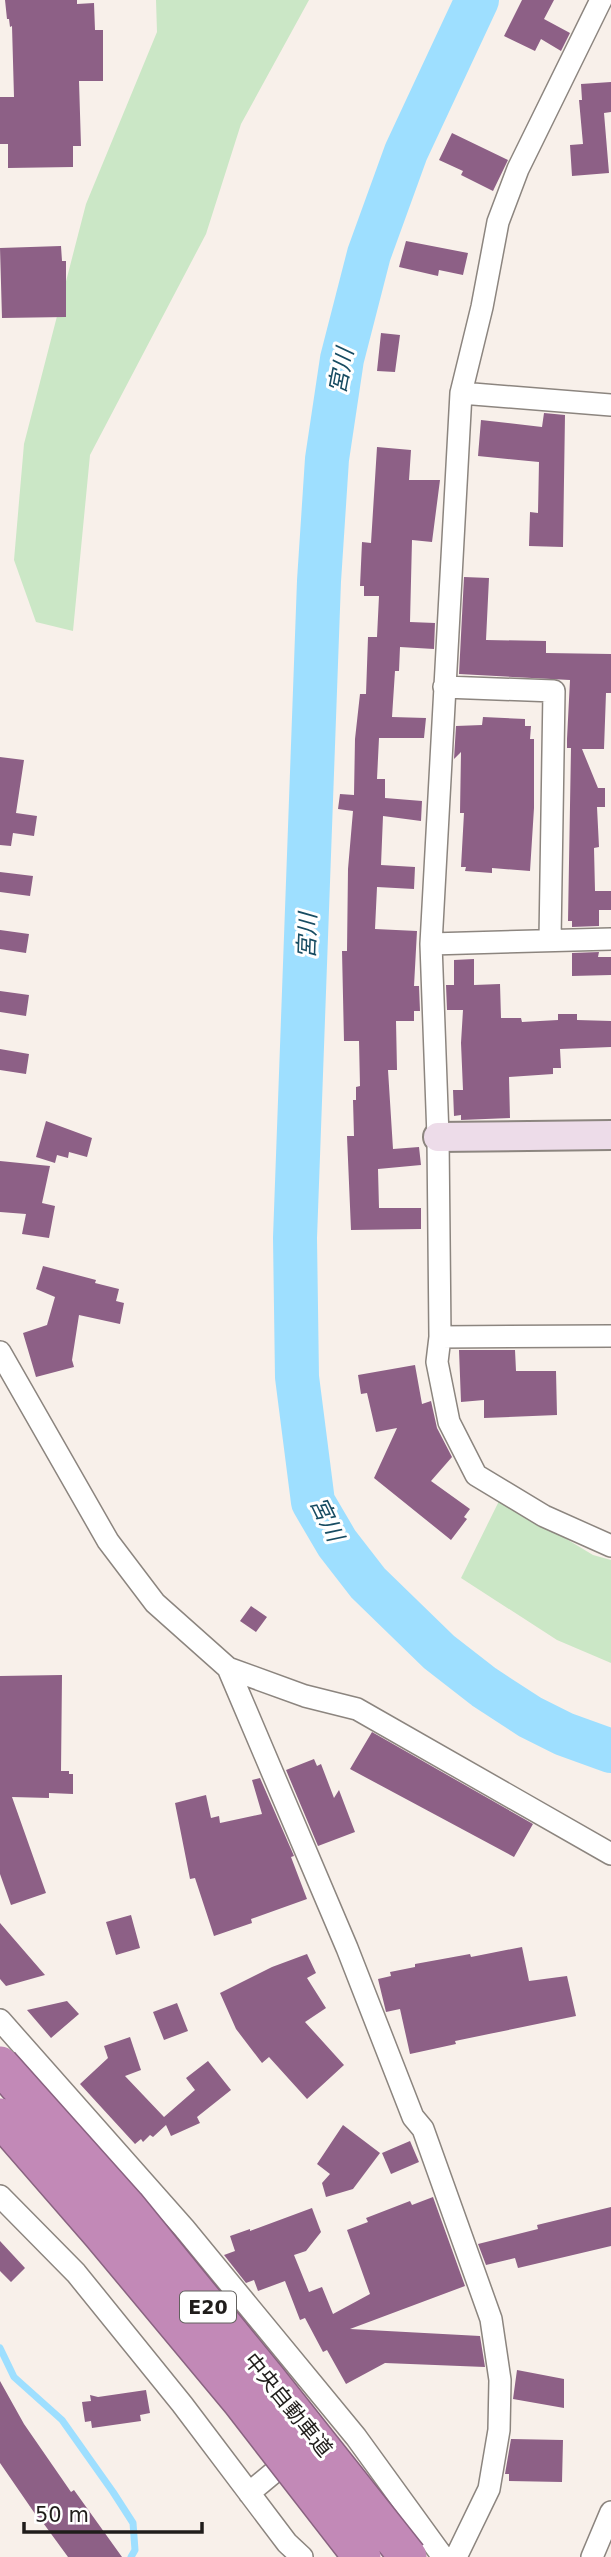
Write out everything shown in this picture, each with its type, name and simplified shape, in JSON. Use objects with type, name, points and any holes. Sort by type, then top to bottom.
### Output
[{"type":"highway","name":"中央自動車道","points":[[0,2064],[126,2206],[408,2557]]},
{"type":"highway","name":"中央自動車道","points":[[0,2118],[242,2401],[362,2557]]},
{"type":"street","points":[[601,0],[518,169],[498,222],[482,307],[461,393],[431,944],[438,1138],[440,1337],[437,1362],[449,1422],[476,1475],[544,1516],[611,1546]]},
{"type":"street","points":[[461,393],[611,405]]},
{"type":"street","points":[[444,687],[554,691],[550,940]]},
{"type":"street","points":[[431,944],[611,939]]},
{"type":"street","points":[[438,1138],[611,1135]]},
{"type":"street","points":[[440,1337],[611,1336]]},
{"type":"street","points":[[0,1352],[108,1541],[155,1603],[228,1668],[305,1696],[357,1709],[611,1854]]},
{"type":"street","points":[[228,1668],[347,1948],[413,2117],[423,2129],[491,2319],[500,2380],[499,2430],[489,2488],[456,2557]]},
{"type":"street","points":[[0,2020],[184,2228],[340,2417],[443,2557]]},
{"type":"street","points":[[0,2196],[76,2273],[182,2403],[293,2552]]},
{"type":"street","points":[[249,2493],[340,2417]]},
{"type":"street","points":[[592,2557],[611,2512]]},
{"type":"green space","points":[[156,0],[309,0],[241,124],[206,234],[90,455],[73,631],[36,622],[14,560],[24,444],[86,204],[157,32]]},
{"type":"green space","points":[[500,1499],[593,1555],[611,1560],[611,1663],[557,1640],[461,1578]]},
{"type":"building","points":[[5,0],[77,0],[77,4],[94,3],[95,30],[103,30],[103,81],[79,81],[81,146],[73,146],[73,167],[8,168],[8,144],[0,144],[0,97],[14,97],[12,26],[10,27],[7,19]]},
{"type":"building","points":[[522,0],[554,0],[544,19],[570,33],[561,51],[541,39],[535,51],[504,36]]},
{"type":"building","points":[[611,82],[611,112],[604,113],[609,173],[572,176],[570,145],[583,144],[579,100],[582,100],[581,84]]},
{"type":"building","points":[[452,133],[508,160],[493,191],[461,175],[463,171],[439,160]]},
{"type":"building","points":[[406,241],[468,253],[463,275],[439,270],[438,276],[399,267]]},
{"type":"building","points":[[61,246],[62,261],[66,261],[66,317],[2,318],[0,248]]},
{"type":"building","points":[[381,333],[400,335],[395,372],[377,371]]},
{"type":"building","points":[[544,413],[565,415],[563,547],[529,546],[530,512],[538,513],[539,462],[478,456],[481,420],[542,427]]},
{"type":"building","points":[[377,447],[411,450],[409,480],[440,480],[432,542],[412,540],[410,622],[435,623],[434,649],[400,647],[399,671],[395,671],[392,717],[426,718],[424,738],[379,738],[377,779],[385,779],[385,798],[422,801],[421,821],[383,816],[381,865],[415,867],[414,889],[377,887],[375,929],[417,931],[414,986],[419,986],[420,1011],[414,1011],[414,1021],[396,1021],[397,1070],[388,1070],[393,1149],[419,1147],[421,1165],[378,1169],[379,1208],[421,1208],[421,1229],[351,1230],[347,1136],[354,1136],[353,1100],[356,1100],[356,1087],[360,1086],[359,1041],[344,1041],[342,951],[347,951],[348,869],[353,811],[338,809],[340,794],[354,795],[355,739],[360,694],[366,694],[368,637],[377,637],[379,596],[364,596],[364,586],[360,586],[362,542],[371,543]]},
{"type":"building","points":[[464,577],[489,578],[486,640],[546,641],[546,653],[611,654],[611,693],[606,693],[604,749],[582,749],[598,788],[605,788],[605,807],[597,807],[599,847],[594,848],[595,891],[611,891],[611,910],[599,910],[599,926],[572,927],[572,921],[568,921],[571,748],[567,748],[567,739],[570,680],[459,674]]},
{"type":"building","points":[[483,717],[525,719],[525,726],[531,726],[530,739],[534,739],[534,808],[530,871],[492,868],[492,873],[465,871],[466,867],[461,867],[464,813],[460,813],[461,752],[454,759],[456,726],[482,725]]},
{"type":"building","points":[[0,757],[24,760],[16,813],[37,816],[34,836],[13,833],[11,846],[0,845]]},
{"type":"building","points":[[0,872],[33,876],[30,896],[0,892]]},
{"type":"building","points":[[0,930],[29,934],[26,953],[0,949]]},
{"type":"building","points":[[599,952],[598,957],[611,957],[611,975],[572,976],[572,953]]},
{"type":"building","points":[[474,959],[474,985],[500,984],[501,1018],[521,1018],[522,1022],[558,1020],[558,1014],[577,1014],[577,1020],[611,1021],[611,1047],[560,1049],[561,1068],[553,1068],[553,1074],[509,1077],[510,1118],[461,1120],[461,1115],[454,1116],[453,1090],[463,1090],[463,1010],[447,1010],[446,985],[454,985],[454,960]]},
{"type":"building","points":[[0,991],[29,995],[26,1016],[0,1012]]},
{"type":"building","points":[[0,1049],[29,1054],[26,1074],[0,1070]]},
{"type":"building","points":[[46,1121],[92,1138],[87,1157],[69,1152],[68,1158],[57,1155],[55,1163],[36,1157]]},
{"type":"building","points":[[0,1161],[50,1166],[42,1203],[55,1206],[49,1238],[22,1234],[26,1214],[0,1212]]},
{"type":"building","points":[[43,1266],[119,1289],[116,1301],[124,1303],[120,1324],[79,1315],[72,1360],[74,1367],[36,1377],[23,1333],[47,1325],[55,1297],[36,1289]]},
{"type":"building","points":[[459,1350],[515,1350],[516,1371],[556,1371],[557,1415],[484,1418],[484,1400],[461,1402]]},
{"type":"building","points":[[415,1365],[422,1404],[431,1401],[437,1428],[452,1457],[431,1481],[470,1509],[464,1517],[467,1519],[451,1540],[374,1478],[397,1428],[376,1432],[367,1393],[361,1394],[358,1375]]},
{"type":"building","points":[[251,1606],[267,1617],[256,1632],[240,1621]]},
{"type":"building","points":[[62,1675],[61,1771],[73,1774],[73,1794],[49,1793],[49,1798],[12,1797],[46,1893],[11,1905],[0,1874],[0,1676]]},
{"type":"building","points":[[372,1732],[533,1824],[514,1857],[350,1769]]},
{"type":"building","points":[[314,1759],[317,1766],[321,1764],[334,1798],[339,1790],[355,1832],[318,1846],[286,1770]]},
{"type":"building","points":[[260,1778],[294,1856],[291,1857],[307,1899],[251,1919],[252,1923],[214,1936],[195,1878],[190,1879],[175,1803],[206,1795],[211,1818],[219,1816],[220,1823],[262,1814],[252,1780]]},
{"type":"building","points":[[131,1915],[140,1948],[116,1955],[106,1922]]},
{"type":"building","points":[[0,1923],[45,1975],[6,1986],[0,1979]]},
{"type":"building","points":[[522,1947],[529,1981],[567,1976],[576,2016],[455,2041],[456,2044],[410,2054],[400,2009],[386,2012],[378,1979],[391,1976],[390,1972],[415,1967],[415,1964]]},
{"type":"building","points":[[307,1954],[316,1973],[307,1978],[326,2008],[305,2022],[344,2065],[307,2099],[269,2057],[262,2063],[236,2029],[220,1993],[272,1967]]},
{"type":"building","points":[[67,2001],[79,2014],[51,2038],[27,2010]]},
{"type":"building","points":[[177,2003],[188,2031],[164,2040],[153,2012]]},
{"type":"building","points":[[130,2037],[141,2070],[125,2076],[164,2117],[195,2090],[186,2078],[208,2061],[231,2090],[197,2117],[200,2123],[171,2136],[166,2125],[153,2137],[150,2135],[143,2142],[141,2139],[135,2144],[80,2084],[108,2058],[104,2046]]},
{"type":"building","points":[[343,2125],[380,2153],[353,2189],[326,2197],[322,2183],[330,2174],[317,2164]]},
{"type":"building","points":[[410,2141],[419,2162],[391,2174],[382,2153]]},
{"type":"building","points":[[433,2197],[465,2286],[350,2329],[480,2336],[485,2367],[385,2363],[346,2384],[327,2350],[323,2352],[305,2318],[300,2320],[285,2281],[258,2291],[254,2280],[246,2283],[224,2255],[235,2251],[230,2236],[312,2208],[321,2232],[306,2251],[294,2255],[309,2292],[322,2287],[333,2314],[370,2294],[347,2230],[368,2222],[366,2218],[410,2201],[412,2205]]},
{"type":"building","points":[[611,2207],[611,2246],[518,2268],[515,2258],[486,2265],[478,2244],[538,2229],[537,2225]]},
{"type":"building","points":[[0,2241],[25,2268],[11,2282],[0,2271]]},
{"type":"building","points":[[517,2370],[564,2379],[564,2408],[513,2399]]},
{"type":"building","points":[[0,2381],[24,2424],[71,2492],[74,2490],[122,2557],[68,2557],[40,2521],[0,2463]]},
{"type":"building","points":[[146,2390],[150,2413],[140,2415],[141,2421],[92,2428],[91,2421],[85,2422],[82,2402],[91,2401],[90,2395],[98,2397]]},
{"type":"building","points":[[511,2439],[563,2440],[562,2482],[509,2481],[509,2474],[505,2474]]},
{"type":"waterway","name":"宮川","points":[[477,0],[406,152],[369,254],[342,359],[327,459],[319,581],[295,1238],[297,1377],[313,1502],[337,1543],[368,1583],[439,1652],[484,1687],[530,1717],[564,1734],[611,1751]]},
{"type":"waterway","points":[[0,2348],[14,2377],[62,2420],[133,2523],[135,2550],[131,2557]]}]
